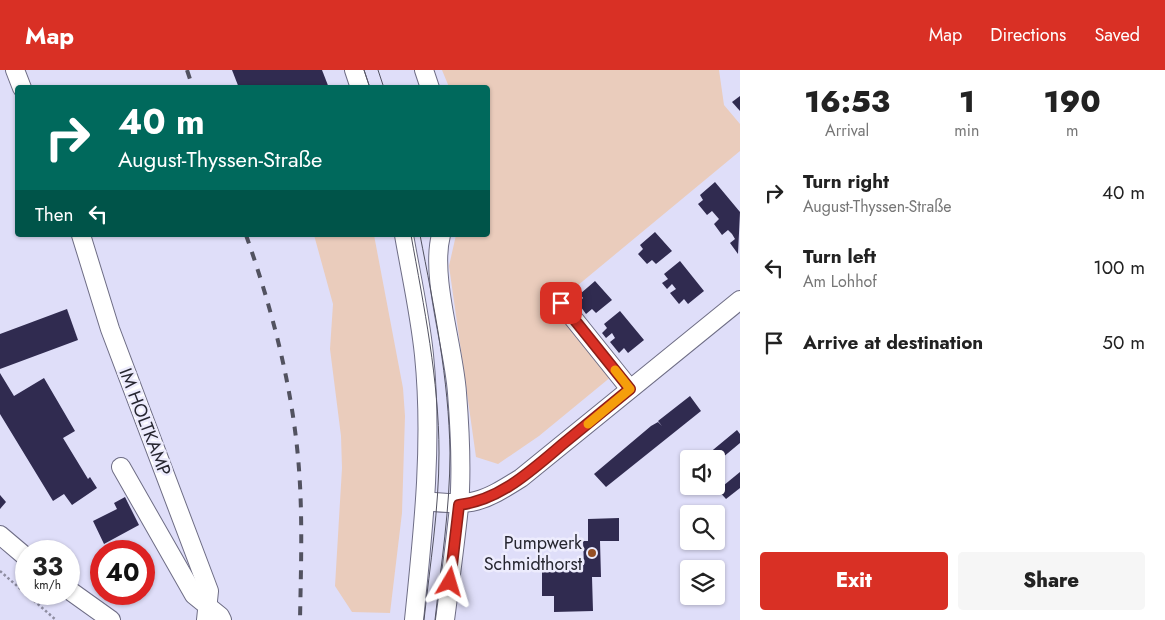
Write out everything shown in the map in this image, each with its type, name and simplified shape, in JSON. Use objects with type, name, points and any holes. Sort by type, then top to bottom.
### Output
[{"type":"street","points":[[15,70],[21,85]]},
{"type":"street","points":[[354,70],[359,85]]},
{"type":"street","points":[[424,70],[429,85]]},
{"type":"street","name":"IM HOLTKAMP","points":[[82,237],[113,338],[209,591],[207,614]]},
{"type":"street","points":[[404,237],[424,354],[427,422],[426,501],[414,620]]},
{"type":"street","points":[[441,237],[438,248],[438,270],[457,392],[459,505],[445,620]]},
{"type":"street","points":[[426,501],[459,505],[473,503],[497,493],[521,478],[740,300]]},
{"type":"street","points":[[561,303],[630,389]]},
{"type":"street","points":[[121,466],[194,596],[207,614],[220,616],[222,620]]},
{"type":"street","points":[[0,535],[15,548]]},
{"type":"street","points":[[80,598],[111,620]]},
{"type":"path","points":[[0,571],[56,620]]},
{"type":"shaded area","points":[[442,70],[719,70],[724,105],[740,124],[740,151],[554,305],[612,376],[539,436],[498,464],[476,457],[449,266],[456,237],[490,237],[490,85],[448,85]]},
{"type":"shaded area","points":[[315,237],[374,237],[403,388],[405,416],[402,513],[390,613],[352,612],[335,586],[342,468],[341,436],[330,349],[333,304]]},
{"type":"building","points":[[232,70],[322,70],[328,85],[238,85]]},
{"type":"building","points":[[740,96],[740,111],[732,102]]},
{"type":"building","points":[[715,182],[740,212],[738,254],[730,243],[735,239],[732,234],[728,230],[722,235],[714,224],[719,219],[712,211],[707,215],[698,204],[703,200],[700,195]]},
{"type":"building","points":[[655,232],[672,251],[656,264],[652,260],[647,264],[638,254],[643,249],[640,245]]},
{"type":"building","points":[[680,261],[704,291],[688,304],[684,299],[679,304],[670,293],[676,289],[672,284],[667,289],[662,283],[668,279],[664,274]]},
{"type":"building","points":[[595,281],[612,300],[596,313],[592,309],[586,314],[578,303],[583,298],[580,294]]},
{"type":"building","points":[[67,309],[78,340],[0,369],[0,334]]},
{"type":"building","points":[[620,311],[644,340],[628,353],[624,348],[619,353],[610,342],[615,338],[612,333],[606,338],[602,333],[607,328],[604,324]]},
{"type":"building","points":[[0,373],[14,396],[44,378],[75,431],[63,438],[88,479],[90,477],[97,488],[72,505],[64,494],[53,501],[0,414]]},
{"type":"building","points":[[690,396],[701,411],[606,487],[594,474],[651,426],[658,422],[662,426],[658,421]]},
{"type":"building","points":[[737,430],[740,434],[740,443],[725,456],[725,450],[713,450]]},
{"type":"building","points":[[740,472],[740,488],[726,499],[722,495],[725,495],[725,484]]},
{"type":"building","points":[[0,495],[6,502],[0,509]]},
{"type":"building","points":[[125,497],[139,525],[111,540],[102,540],[93,521],[117,509],[114,503]]},
{"type":"building","name":"Pumpwerk Schmidthorst","points":[[619,518],[619,541],[600,541],[601,577],[592,577],[593,611],[554,612],[554,596],[542,596],[542,566],[584,565],[583,541],[588,541],[588,519]]},
{"type":"tram line","points":[[364,70],[369,85]]},
{"type":"tram line","points":[[378,70],[383,85]]},
{"type":"tram line","points":[[411,237],[434,371],[439,453],[438,495],[424,620]]},
{"type":"tram line","points":[[420,237],[440,343],[449,425],[450,453],[445,537],[435,620]]},
{"type":"railway","points":[[187,70],[192,85]]},
{"type":"railway","points":[[247,237],[272,316],[285,372],[295,429],[301,498],[300,620]]},
{"type":"slow traffic","points":[[588,424],[630,389],[615,370]]},
{"type":"place","name":"Pumpwerk Schmidthorst","points":[[592,553]]},
{"type":"route","points":[[450,582],[459,505],[473,503],[497,493],[521,478],[630,389],[561,303]]}]
